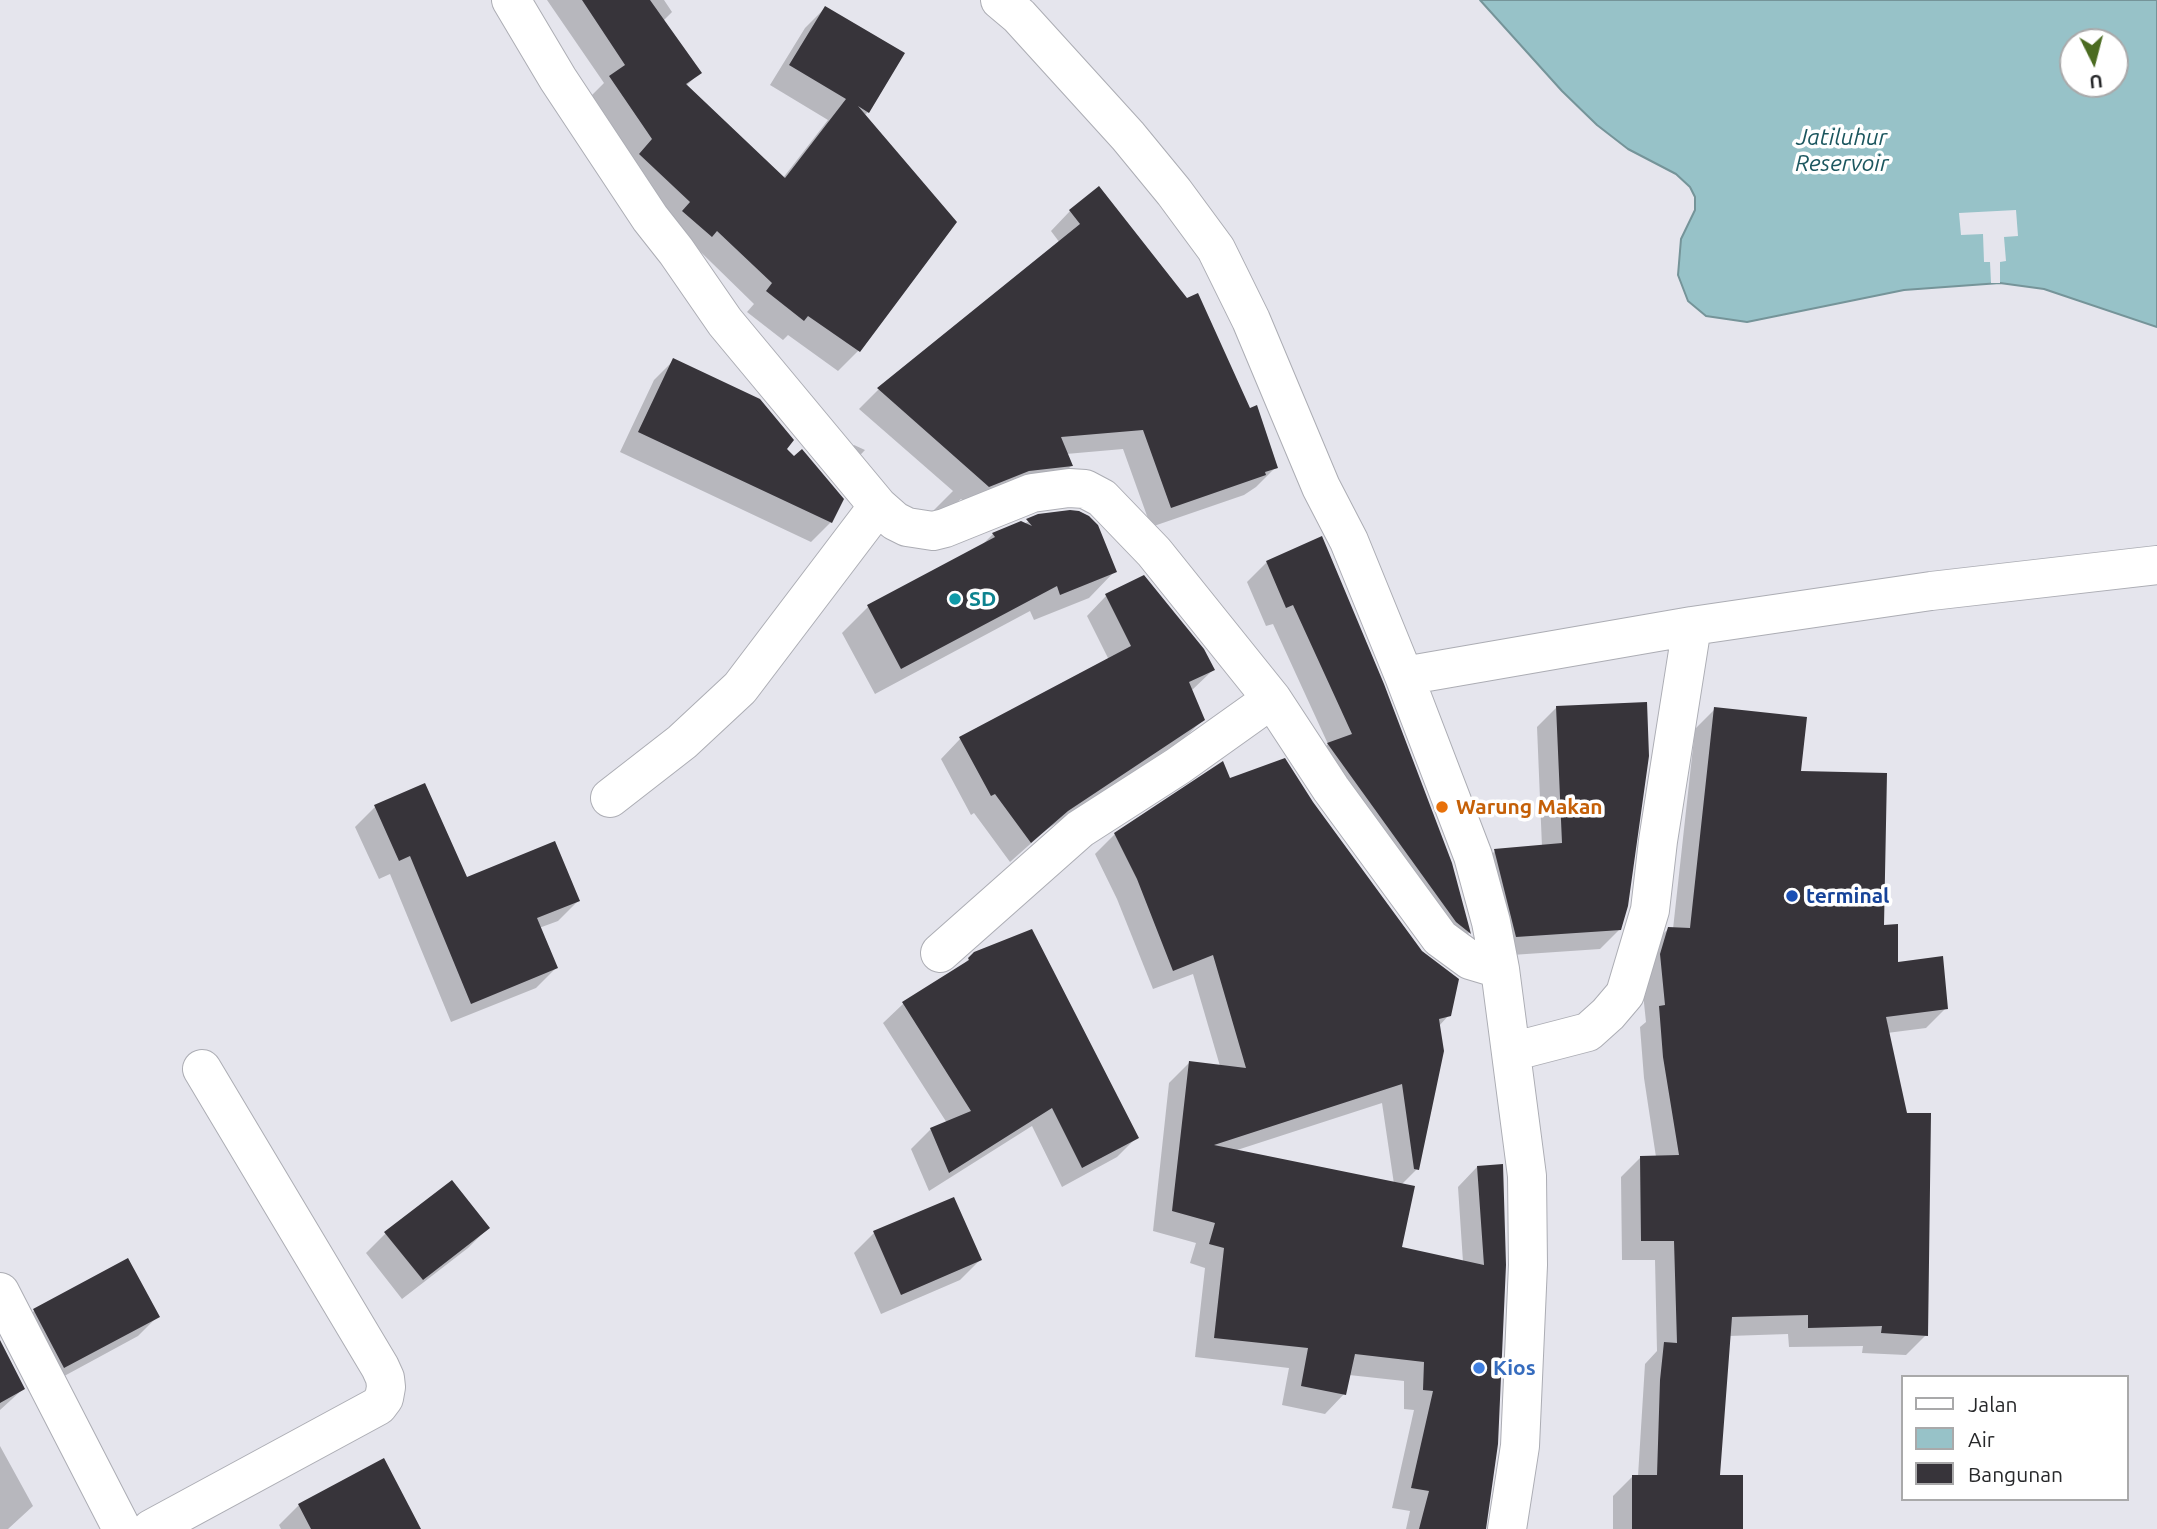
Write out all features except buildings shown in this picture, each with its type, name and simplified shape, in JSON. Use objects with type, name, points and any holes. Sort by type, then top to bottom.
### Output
[{"type":"street","points":[[511,0],[588,125],[725,323],[878,506],[907,527],[933,531],[1032,493],[1069,488],[1085,489],[1102,498],[1154,552],[1272,699],[1331,789],[1440,939],[1470,960],[1500,969]]},
{"type":"street","points":[[1000,0],[1019,16],[1128,136],[1216,249],[1251,320],[1321,487],[1349,541],[1473,856],[1492,922],[1500,969],[1527,1176],[1528,1265],[1520,1446],[1507,1529]]},
{"type":"street","points":[[610,798],[682,742],[740,688],[878,506]]},
{"type":"street","points":[[1404,676],[1692,626],[1931,591],[2157,565]]},
{"type":"street","points":[[1511,1052],[1588,1032],[1625,994],[1650,910],[1658,841],[1692,626]]},
{"type":"street","points":[[940,953],[1080,829],[1178,766],[1272,699]]},
{"type":"street","points":[[151,1529],[378,1406],[384,1398],[386,1387],[386,1378],[380,1367],[202,1069]]},
{"type":"street","points":[[0,1292],[122,1529]]},
{"type":"water","name":"Jatiluhur Reservoir","points":[[1480,0],[2157,0],[2157,327],[2044,289],[2000,283],[1904,290],[1747,322],[1706,316],[1688,301],[1678,275],[1681,239],[1695,210],[1695,197],[1690,187],[1676,174],[1628,149],[1597,125],[1562,91]]},
{"type":"pier","points":[[2016,210],[2018,236],[2004,237],[2006,261],[2000,262],[2000,283],[1991,283],[1990,262],[1984,262],[1983,234],[1961,235],[1959,213]]},
{"type":"place","name":"SD","points":[[955,599]]},
{"type":"place","name":"Warung Makan","points":[[1442,807]]},
{"type":"place","name":"terminal","points":[[1792,896]]},
{"type":"place","name":"Kios","points":[[1479,1368]]}]
